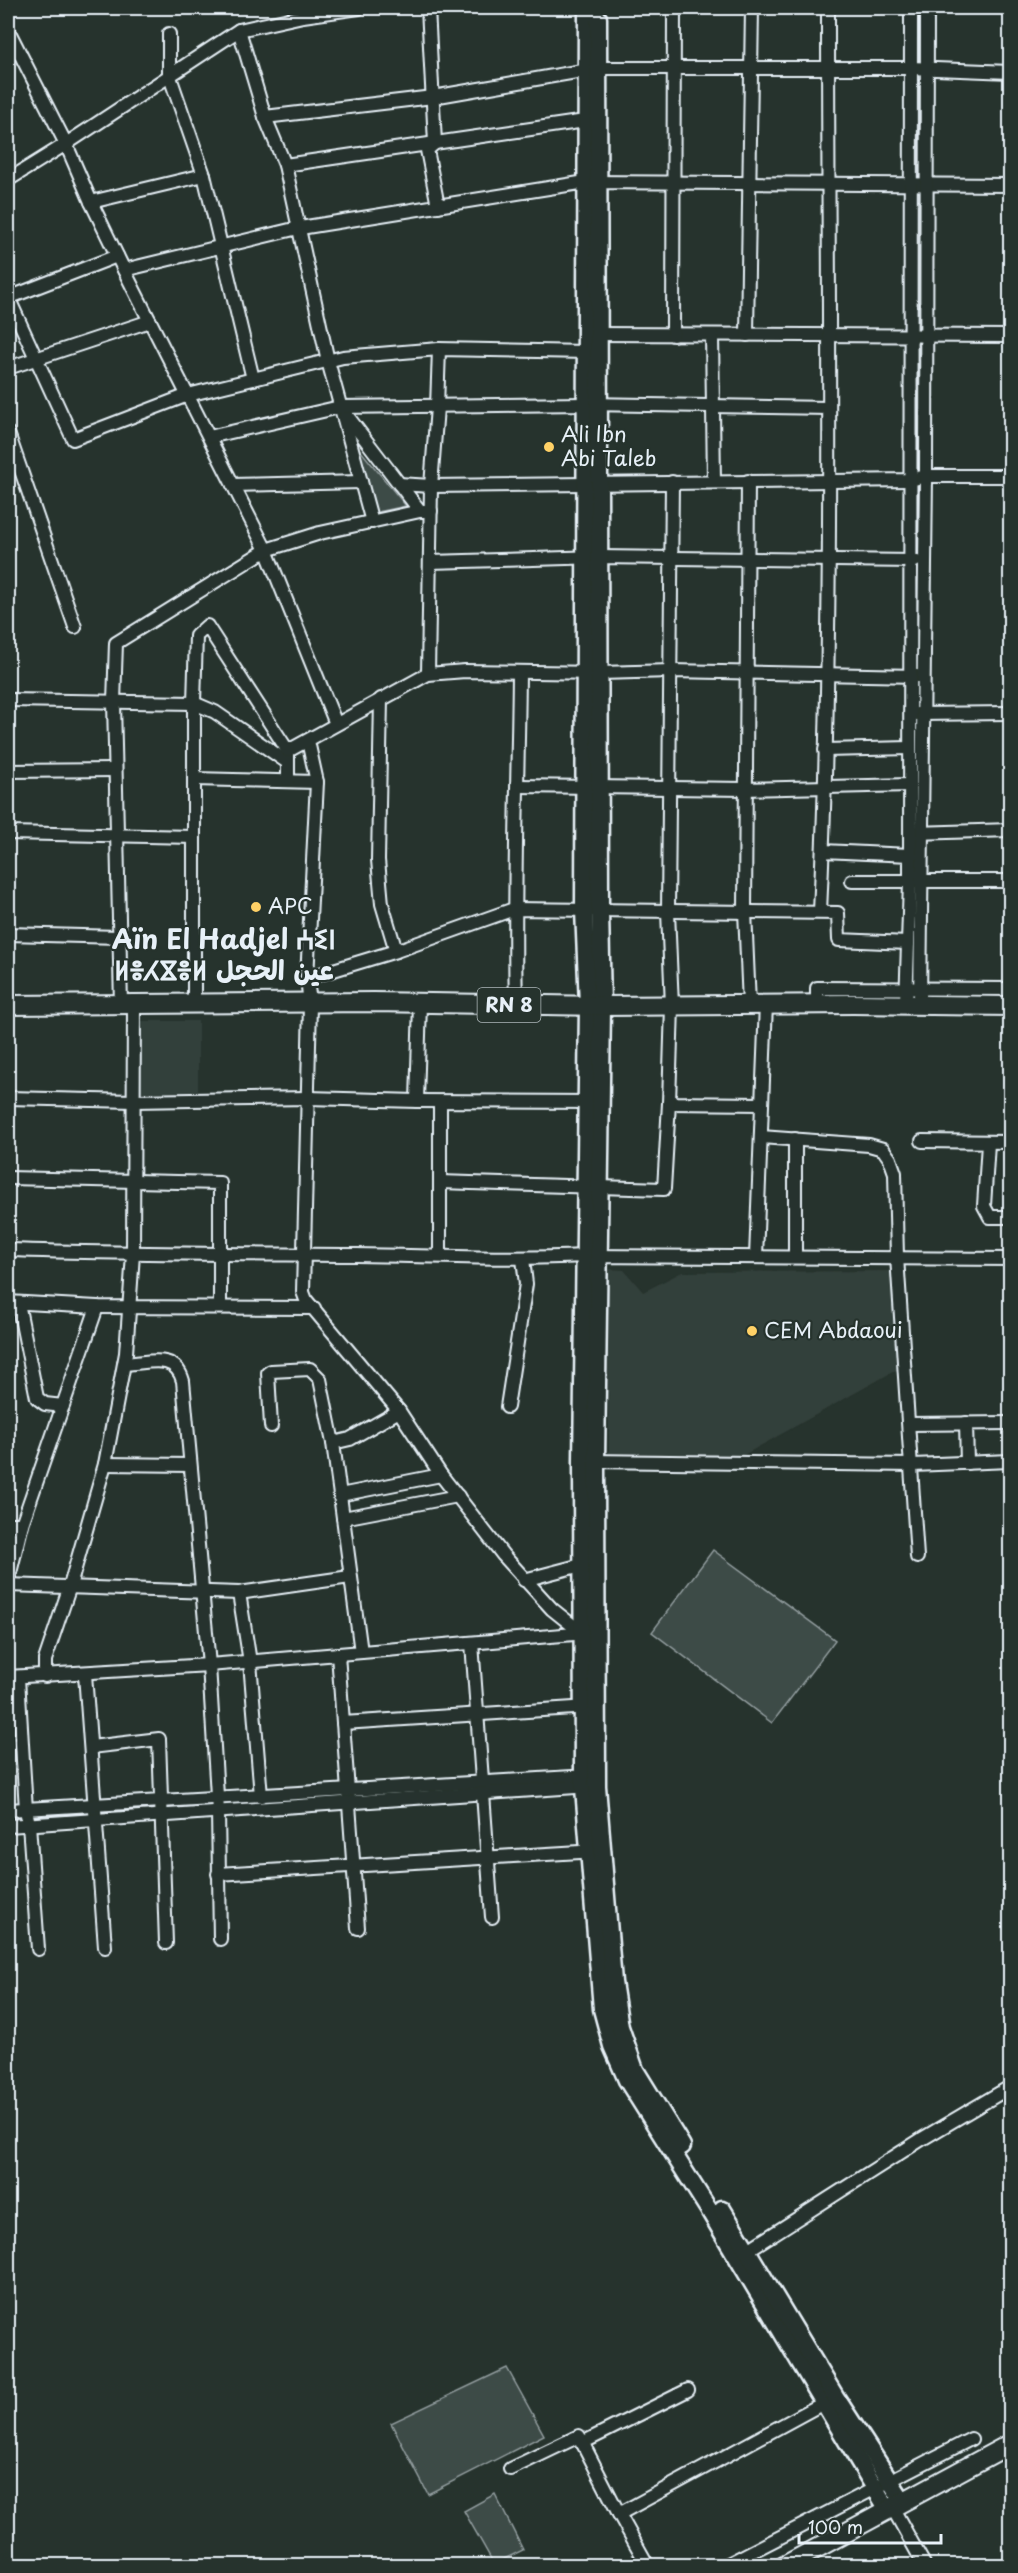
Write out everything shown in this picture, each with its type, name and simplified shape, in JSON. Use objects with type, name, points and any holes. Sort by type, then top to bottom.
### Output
[{"type":"main road","points":[[587,8],[593,68]]},
{"type":"main road","points":[[598,8],[593,68],[592,183],[592,910],[595,1006],[589,1461],[589,1707],[590,1781],[602,2009],[612,2046],[627,2080],[830,2399],[894,2506]]},
{"type":"main road","points":[[592,334],[586,352],[592,404]]},
{"type":"main road","name":"RN 8","points":[[8,1005],[672,1006],[817,1004],[913,996],[1011,1006]]},
{"type":"main road","points":[[595,1851],[620,2027],[635,2070],[748,2250],[830,2399]]},
{"type":"main road","points":[[784,2565],[1011,2444]]},
{"type":"street","points":[[8,180],[239,30],[303,16],[359,8]]},
{"type":"street","points":[[428,8],[435,143]]},
{"type":"street","points":[[674,8],[674,335]]},
{"type":"street","points":[[747,335],[752,8]]},
{"type":"street","points":[[820,912],[825,788],[829,481],[828,8]]},
{"type":"street","points":[[911,8],[909,748],[910,785],[916,832],[910,855],[916,882],[908,943],[913,996]]},
{"type":"street","points":[[913,996],[916,832],[924,714],[927,8]]},
{"type":"street","points":[[8,30],[12,52],[66,144],[117,256],[266,550],[336,724]]},
{"type":"street","points":[[239,30],[265,117],[285,165],[328,361],[372,522]]},
{"type":"street","points":[[170,34],[169,74],[204,175],[253,379]]},
{"type":"street","points":[[265,117],[434,97],[593,68],[911,68],[1011,72]]},
{"type":"street","points":[[285,165],[593,120]]},
{"type":"street","points":[[435,143],[427,150],[438,206]]},
{"type":"street","points":[[91,202],[204,175]]},
{"type":"street","points":[[124,270],[298,228],[592,183],[1011,185]]},
{"type":"street","points":[[117,256],[8,297],[73,439],[188,395],[343,357],[439,349],[586,352]]},
{"type":"street","points":[[8,368],[150,321]]},
{"type":"street","points":[[592,334],[1011,336]]},
{"type":"street","points":[[712,335],[714,482]]},
{"type":"street","points":[[428,674],[430,562],[426,511],[431,486],[439,349]]},
{"type":"street","points":[[209,437],[340,407],[592,404],[829,408]]},
{"type":"street","points":[[340,407],[399,484],[426,511]]},
{"type":"street","points":[[8,433],[75,627]]},
{"type":"street","points":[[399,484],[431,486],[910,480],[926,476],[1011,476]]},
{"type":"street","points":[[233,485],[361,482]]},
{"type":"street","points":[[440,1182],[664,1189],[672,1006],[668,912],[671,788],[672,482]]},
{"type":"street","points":[[748,482],[745,911],[758,1005],[762,1104],[756,1257]]},
{"type":"street","points":[[45,1676],[45,1660],[70,1586],[105,1464],[124,1364],[133,1254],[134,1101],[127,1004],[119,937],[114,702],[116,643],[266,550],[320,533],[426,511]]},
{"type":"street","points":[[430,562],[592,558],[925,561]]},
{"type":"street","points":[[194,1005],[196,636],[207,626],[287,757],[288,781]]},
{"type":"street","points":[[287,757],[336,724],[428,674],[465,671],[592,673],[747,671],[924,676]]},
{"type":"street","points":[[516,1005],[514,909],[519,672]]},
{"type":"street","points":[[381,699],[378,860],[382,903],[396,951]]},
{"type":"street","points":[[8,700],[194,703],[215,712],[287,757]]},
{"type":"street","points":[[909,713],[1011,713]]},
{"type":"street","points":[[308,741],[317,782],[307,978],[310,1004],[303,1292],[399,1411],[441,1475],[524,1580],[552,1609],[589,1634]]},
{"type":"street","points":[[825,750],[909,748]]},
{"type":"street","points":[[8,771],[115,770]]},
{"type":"street","points":[[194,779],[317,782]]},
{"type":"street","points":[[518,786],[745,789],[910,785]]},
{"type":"street","points":[[916,832],[1011,830]]},
{"type":"street","points":[[8,833],[194,837]]},
{"type":"street","points":[[823,851],[910,855]]},
{"type":"street","points":[[852,881],[1011,881]]},
{"type":"street","points":[[307,978],[396,951],[514,909],[838,913],[839,940],[908,943]]},
{"type":"street","points":[[8,934],[119,937]]},
{"type":"street","points":[[913,996],[1011,989]]},
{"type":"street","points":[[417,1101],[420,1004]]},
{"type":"street","points":[[8,1098],[134,1101],[308,1098],[440,1102],[594,1102]]},
{"type":"street","points":[[440,1102],[440,1256]]},
{"type":"street","points":[[669,1103],[762,1104]]},
{"type":"street","points":[[761,1137],[869,1145],[883,1149],[895,1173],[897,1257],[913,1465],[917,1557]]},
{"type":"street","points":[[795,1139],[795,1257]]},
{"type":"street","points":[[922,1141],[1011,1142]]},
{"type":"street","points":[[988,1143],[984,1206],[986,1213],[990,1217],[1011,1217]]},
{"type":"street","points":[[8,1178],[220,1183],[220,1307]]},
{"type":"street","points":[[8,1250],[133,1254],[305,1254],[523,1259],[592,1256],[1011,1259]]},
{"type":"street","points":[[507,1407],[525,1284],[523,1259]]},
{"type":"street","points":[[63,1406],[45,1404],[37,1398],[13,1303],[97,1307],[314,1308]]},
{"type":"street","points":[[97,1307],[22,1524],[9,1576],[70,1586],[240,1593],[350,1576]]},
{"type":"street","points":[[124,1364],[168,1362],[176,1365],[180,1370],[183,1381],[209,1665],[218,1812],[220,1939]]},
{"type":"street","points":[[271,1426],[268,1373],[310,1369],[320,1379],[333,1443],[361,1652]]},
{"type":"street","points":[[333,1443],[350,1439],[399,1411]]},
{"type":"street","points":[[910,1424],[1011,1423]]},
{"type":"street","points":[[966,1424],[967,1463]]},
{"type":"street","points":[[589,1461],[913,1465],[1011,1461]]},
{"type":"street","points":[[105,1464],[190,1465]]},
{"type":"street","points":[[340,1495],[441,1475]]},
{"type":"street","points":[[343,1518],[458,1496]]},
{"type":"street","points":[[8,1524],[22,1524]]},
{"type":"street","points":[[524,1580],[590,1563]]},
{"type":"street","points":[[240,1593],[250,1662],[261,1796]]},
{"type":"street","points":[[38,1949],[29,1824],[13,1678],[250,1662],[589,1634]]},
{"type":"street","points":[[472,1643],[492,1917]]},
{"type":"street","points":[[339,1654],[358,1928]]},
{"type":"street","points":[[85,1674],[105,1947]]},
{"type":"street","points":[[344,1723],[589,1707]]},
{"type":"street","points":[[91,1747],[159,1738],[166,1943]]},
{"type":"street","points":[[8,1826],[96,1820],[217,1798],[349,1796],[590,1781]]},
{"type":"street","points":[[8,1810],[95,1806],[218,1812],[349,1796]]},
{"type":"street","points":[[218,1875],[595,1851]]},
{"type":"street","points":[[748,2250],[922,2139],[1011,2087]]},
{"type":"street","points":[[582,2443],[688,2390]]},
{"type":"street","points":[[619,2514],[830,2399]]},
{"type":"street","points":[[510,2469],[579,2436],[648,2565]]},
{"type":"street","points":[[724,2565],[971,2439]]},
{"type":"street","points":[[894,2506],[925,2565]]},
{"type":"shaded area","points":[[356,445],[406,506],[373,513]]},
{"type":"shaded area","points":[[140,1021],[198,1021],[198,1092],[140,1093]]},
{"type":"shaded area","name":"CEM Abdaoui","points":[[607,1269],[624,1270],[643,1292],[682,1272],[893,1271],[898,1369],[742,1456],[609,1453]]},
{"type":"shaded area","points":[[713,1550],[835,1640],[772,1723],[652,1632]]},
{"type":"shaded area","points":[[507,2368],[544,2435],[428,2494],[391,2423]]},
{"type":"shaded area","points":[[495,2494],[523,2550],[494,2564],[464,2511]]},
{"type":"place","name":"Ali Ibn Abi Taleb","points":[[549,447]]},
{"type":"place","name":"APC","points":[[256,907]]},
{"type":"place","name":"CEM Abdaoui","points":[[752,1331]]},
{"type":"district","name":"Aïn El Hadjel ⵄⵉⵏ ⵍⴻⵃⴵⴻⵍ عين الحجل","points":[[224,956]]}]
